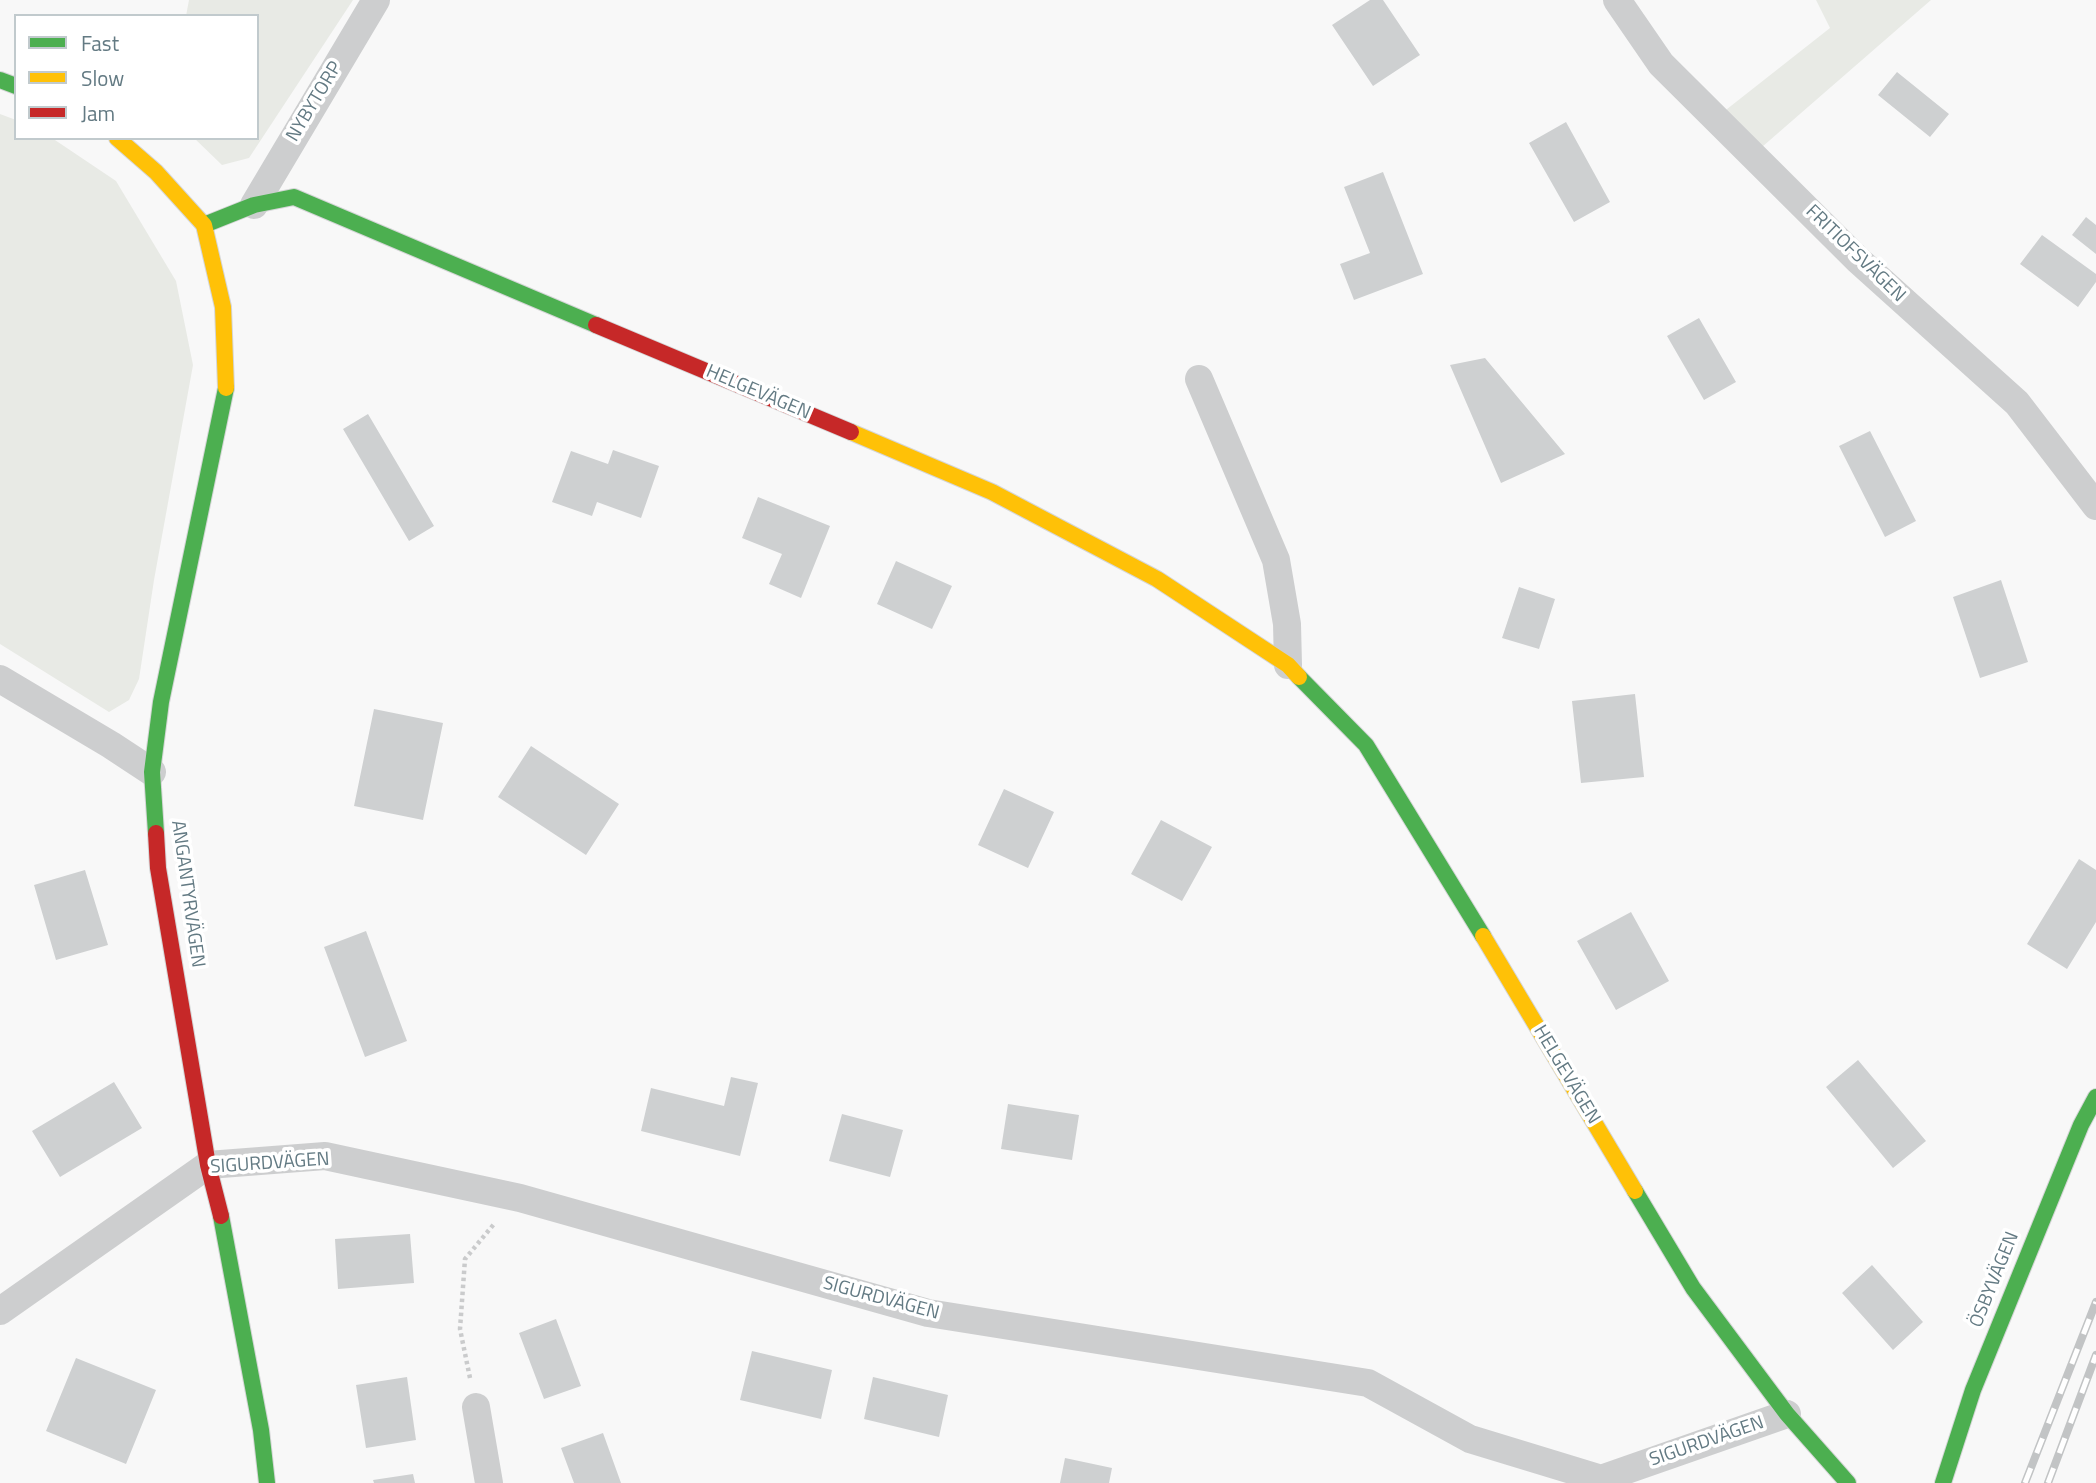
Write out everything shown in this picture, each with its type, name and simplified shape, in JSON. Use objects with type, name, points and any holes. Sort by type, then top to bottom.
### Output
[{"type":"street","name":"NYBYTORP","points":[[254,205],[376,0]]},
{"type":"street","name":"FRITIOFSVÄGEN","points":[[1617,0],[1661,64],[1858,260],[2017,403],[2096,506]]},
{"type":"street","name":"ANGANTYRVÄGEN","points":[[119,140],[156,172],[204,225],[223,307],[226,390],[161,702],[152,772],[158,868],[208,1165],[225,1232],[261,1430],[267,1483]]},
{"type":"street","name":"HELGEVÄGEN","points":[[204,225],[254,205],[294,197],[992,492],[1157,579],[1288,665],[1366,746],[1693,1288],[1787,1414],[1848,1483]]},
{"type":"street","points":[[1199,379],[1276,560],[1287,624],[1288,665]]},
{"type":"street","points":[[0,680],[152,772]]},
{"type":"street","name":"ÖSBYVÄGEN","points":[[1943,1483],[1973,1390],[2081,1125],[2096,1097]]},
{"type":"street","name":"SIGURDVÄGEN","points":[[0,1311],[208,1165],[325,1156],[520,1198],[928,1313],[1368,1383],[1470,1439],[1601,1479],[1787,1414]]},
{"type":"street","points":[[476,1406],[489,1483]]},
{"type":"path","points":[[476,1406],[460,1329],[465,1259],[494,1223]]},
{"type":"shaded area","points":[[189,0],[353,0],[249,158],[222,165],[196,140],[259,140],[259,14],[186,14]]},
{"type":"shaded area","points":[[1816,0],[1931,0],[1762,147],[1722,113],[1830,28]]},
{"type":"shaded area","points":[[0,114],[14,119],[14,140],[55,140],[116,181],[176,281],[193,365],[139,679],[129,700],[109,712],[0,644]]},
{"type":"building","points":[[1370,0],[1383,0],[1420,55],[1373,86],[1332,25]]},
{"type":"building","points":[[1897,72],[1949,114],[1930,137],[1878,95]]},
{"type":"building","points":[[1566,122],[1610,202],[1574,222],[1529,143]]},
{"type":"building","points":[[1383,172],[1423,274],[1354,300],[1340,264],[1370,253],[1344,187]]},
{"type":"building","points":[[2086,217],[2096,225],[2096,254],[2072,235]]},
{"type":"building","points":[[2042,235],[2096,274],[2096,282],[2078,307],[2020,264]]},
{"type":"building","points":[[1699,318],[1736,382],[1704,400],[1667,336]]},
{"type":"building","points":[[1485,358],[1565,454],[1501,483],[1450,365]]},
{"type":"building","points":[[368,414],[434,526],[409,541],[343,429]]},
{"type":"building","points":[[1870,431],[1916,521],[1885,537],[1839,446]]},
{"type":"building","points":[[613,450],[659,466],[641,518],[597,502],[592,516],[552,502],[571,451],[608,464]]},
{"type":"building","points":[[758,497],[830,526],[801,598],[769,584],[782,554],[742,538]]},
{"type":"building","points":[[896,561],[952,586],[932,629],[877,604]]},
{"type":"building","points":[[2001,580],[2028,662],[1980,678],[1953,597]]},
{"type":"building","points":[[1519,587],[1555,599],[1539,649],[1502,638]]},
{"type":"building","points":[[1635,694],[1644,777],[1581,783],[1572,701]]},
{"type":"building","points":[[374,709],[443,723],[423,820],[354,806]]},
{"type":"building","points":[[531,746],[619,804],[586,855],[498,797]]},
{"type":"building","points":[[1004,789],[1054,812],[1028,868],[978,845]]},
{"type":"building","points":[[1161,820],[1212,847],[1182,901],[1131,874]]},
{"type":"building","points":[[2079,859],[2096,870],[2096,922],[2067,969],[2027,944]]},
{"type":"building","points":[[85,870],[108,945],[56,960],[34,885]]},
{"type":"building","points":[[1631,912],[1669,981],[1616,1010],[1577,941]]},
{"type":"building","points":[[366,931],[407,1041],[365,1057],[324,947]]},
{"type":"building","points":[[1858,1060],[1926,1141],[1893,1168],[1826,1087]]},
{"type":"building","points":[[731,1077],[758,1083],[740,1156],[641,1131],[651,1088],[724,1106]]},
{"type":"building","points":[[114,1082],[142,1128],[60,1177],[32,1131]]},
{"type":"building","points":[[1008,1104],[1079,1115],[1072,1160],[1001,1149]]},
{"type":"building","points":[[842,1114],[903,1130],[890,1177],[829,1161]]},
{"type":"building","points":[[410,1234],[414,1283],[338,1289],[335,1239]]},
{"type":"building","points":[[1872,1265],[1923,1322],[1893,1350],[1842,1293]]},
{"type":"building","points":[[556,1319],[581,1386],[544,1399],[519,1333]]},
{"type":"building","points":[[752,1351],[832,1370],[821,1419],[740,1400]]},
{"type":"building","points":[[76,1358],[156,1390],[126,1464],[46,1431]]},
{"type":"building","points":[[407,1377],[416,1440],[366,1448],[356,1385]]},
{"type":"building","points":[[873,1377],[948,1395],[939,1437],[864,1419]]},
{"type":"building","points":[[603,1433],[621,1483],[574,1483],[561,1448]]},
{"type":"building","points":[[1065,1458],[1112,1468],[1109,1483],[1060,1483]]},
{"type":"building","points":[[413,1474],[415,1483],[374,1483],[373,1480]]},
{"type":"railway","points":[[2025,1483],[2096,1302]]},
{"type":"railway","points":[[2048,1483],[2096,1355]]},
{"type":"traffic: fast","points":[[0,80],[14,85]]},
{"type":"traffic: fast","points":[[204,225],[254,205],[294,197],[596,325]]},
{"type":"traffic: fast","points":[[156,833],[152,772],[161,702],[226,388]]},
{"type":"traffic: fast","points":[[1299,677],[1366,745],[1483,936]]},
{"type":"traffic: fast","points":[[1943,1483],[1973,1390],[2081,1125],[2096,1097]]},
{"type":"traffic: fast","points":[[1635,1191],[1693,1288],[1787,1414],[1848,1483]]},
{"type":"traffic: fast","points":[[221,1216],[261,1430],[267,1483]]},
{"type":"traffic: slow","points":[[119,140],[156,172],[204,225],[223,307],[226,388]]},
{"type":"traffic: slow","points":[[851,432],[992,492],[1157,579],[1288,665],[1299,677]]},
{"type":"traffic: slow","points":[[1483,936],[1635,1191]]},
{"type":"traffic: jam","points":[[596,325],[851,432]]},
{"type":"traffic: jam","points":[[156,833],[158,868],[208,1165],[221,1216]]}]
